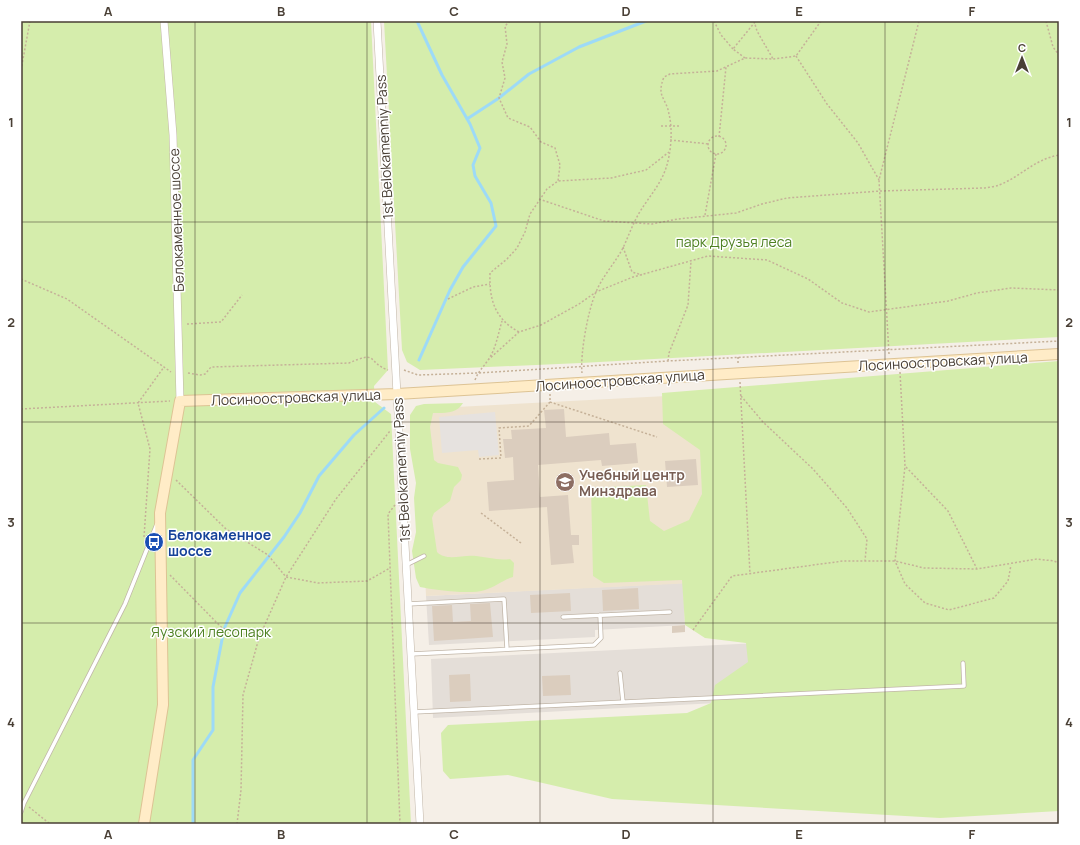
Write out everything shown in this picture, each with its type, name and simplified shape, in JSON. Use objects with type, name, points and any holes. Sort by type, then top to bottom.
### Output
[{"type":"street","name":"Белокаменное шоссе","points":[[144,824],[163,705],[160,513],[180,401],[173,135],[164,21]]},
{"type":"street","name":"1st Belokamenniy Pass","points":[[378,21],[420,824]]},
{"type":"street","name":"Лосиноостровская улица","points":[[180,401],[397,394],[739,372],[1059,354]]},
{"type":"lane","points":[[21,812],[24,803],[125,604],[160,513]]},
{"type":"lane","points":[[406,565],[424,556]]},
{"type":"lane","points":[[408,604],[504,600],[507,649]]},
{"type":"lane","points":[[563,617],[670,612]]},
{"type":"lane","points":[[411,654],[594,645],[601,638],[600,615]]},
{"type":"lane","points":[[414,712],[964,686],[963,663]]},
{"type":"lane","points":[[620,673],[622,702]]},
{"type":"path","points":[[21,70],[30,21]]},
{"type":"path","points":[[510,21],[505,26],[507,44],[502,62],[505,78],[499,98],[508,118],[530,127],[541,142],[555,148],[560,165],[558,181]]},
{"type":"path","points":[[714,21],[721,35],[733,49],[746,58]]},
{"type":"path","points":[[583,383],[581,366],[587,328],[596,292],[623,247],[632,224],[660,183],[669,152],[669,113],[662,97],[660,86],[664,77],[670,74],[706,72],[726,67],[746,58],[773,59],[796,56],[821,21]]},
{"type":"path","points":[[889,346],[879,180],[919,21]]},
{"type":"path","points":[[1046,21],[1053,47],[1059,55]]},
{"type":"path","points":[[733,49],[755,22]]},
{"type":"path","points":[[755,22],[757,30],[773,59]]},
{"type":"path","points":[[796,56],[827,104],[858,143],[879,180]]},
{"type":"path","points":[[719,137],[726,67]]},
{"type":"path","points":[[661,126],[679,126]]},
{"type":"path","points":[[719,137],[724,140],[726,147],[722,153],[716,154],[710,151],[709,144],[712,138],[719,137]]},
{"type":"path","points":[[670,140],[709,144]]},
{"type":"path","points":[[519,332],[502,321],[494,308],[490,284],[490,273],[508,259],[517,248],[525,232],[530,214],[547,189],[558,181],[611,178],[646,170],[669,152]]},
{"type":"path","points":[[705,215],[716,154]]},
{"type":"path","points":[[539,199],[604,221],[632,224],[652,224],[705,215],[736,213],[786,198],[880,192],[984,188],[999,185],[1029,166],[1059,155]]},
{"type":"path","points":[[623,247],[632,272],[644,275]]},
{"type":"path","points":[[478,373],[480,368],[488,360],[519,332],[541,325],[579,304],[596,292],[644,275],[708,256],[767,260],[808,279],[842,302],[869,312],[948,301],[977,293],[1011,288],[1059,290]]},
{"type":"path","points":[[668,361],[669,354],[679,333],[688,305],[691,261]]},
{"type":"path","points":[[21,279],[67,299],[171,372]]},
{"type":"path","points":[[448,299],[473,287],[490,284]]},
{"type":"path","points":[[179,323],[221,322],[242,295]]},
{"type":"path","points":[[488,360],[494,348],[502,321]]},
{"type":"path","points":[[404,370],[418,374],[478,373],[668,361],[1059,341]]},
{"type":"path","points":[[188,373],[200,375],[205,374],[211,367],[349,363],[366,356],[374,359],[381,368],[388,370]]},
{"type":"path","points":[[138,403],[164,367]]},
{"type":"path","points":[[739,372],[750,574]]},
{"type":"path","points":[[900,374],[905,466],[895,561],[905,584],[925,603],[950,610],[994,598],[1008,581],[1011,565]]},
{"type":"path","points":[[741,396],[763,422],[813,469],[847,508],[868,539],[865,561]]},
{"type":"path","points":[[21,409],[180,401]]},
{"type":"path","points":[[479,459],[501,458],[498,428],[529,426],[550,402],[657,437]]},
{"type":"path","points":[[138,403],[150,449],[144,540]]},
{"type":"path","points":[[237,824],[241,790],[243,695],[259,638],[286,577],[336,499],[398,421]]},
{"type":"path","points":[[905,466],[948,511],[977,569]]},
{"type":"path","points":[[167,472],[226,529],[268,555],[286,577],[318,583],[367,581],[390,568]]},
{"type":"path","points":[[400,824],[388,514],[402,496]]},
{"type":"path","points":[[481,513],[521,543]]},
{"type":"path","points":[[693,630],[732,576],[843,562],[865,561],[895,561],[924,568],[977,569],[1011,565],[1037,559],[1059,563]]},
{"type":"path","points":[[170,574],[222,628],[259,638]]},
{"type":"path","points":[[24,803],[50,824]]},
{"type":"shaded area","name":"Учебный центр Минздрава","points":[[705,394],[715,582],[426,596],[417,409]]},
{"type":"shaded area","points":[[495,412],[499,455],[479,457],[478,450],[442,453],[439,417]]},
{"type":"shaded area","points":[[683,583],[685,625],[595,630],[595,637],[429,645],[426,596]]},
{"type":"shaded area","points":[[1007,631],[1004,688],[433,718],[431,659]]},
{"type":"green space","name":"Яузский лесопарк","points":[[21,21],[371,21],[388,370],[374,386],[375,402],[391,414],[411,824],[21,824]]},
{"type":"green space","name":"парк Друзья леса","points":[[384,21],[1059,21],[1059,337],[581,363],[420,370],[407,362],[402,350]]},
{"type":"green space","points":[[1059,361],[1059,811],[940,818],[612,799],[508,775],[450,779],[443,771],[441,733],[448,725],[687,713],[711,703],[715,685],[748,662],[746,643],[705,638],[685,625],[682,580],[604,583],[593,576],[591,488],[646,485],[650,521],[664,531],[689,520],[702,494],[700,450],[663,424],[662,393]]},
{"type":"green space","points":[[463,403],[454,411],[446,413],[433,413],[430,427],[434,460],[438,463],[458,467],[462,475],[461,480],[454,487],[450,501],[434,513],[432,518],[437,552],[445,557],[480,556],[497,559],[510,559],[514,563],[513,577],[489,589],[471,592],[443,591],[420,587],[416,578],[412,551],[416,532],[414,498],[416,483],[410,449],[410,415],[416,406],[424,404]]},
{"type":"building","points":[[564,409],[566,437],[609,433],[610,445],[636,443],[638,463],[602,466],[601,460],[538,465],[540,497],[568,495],[571,535],[579,535],[579,545],[572,545],[574,563],[551,565],[547,507],[489,511],[487,482],[514,480],[513,457],[505,458],[503,439],[512,439],[511,430],[546,428],[544,410]]},
{"type":"building","points":[[696,459],[698,485],[667,487],[665,461]]},
{"type":"building","points":[[638,588],[639,609],[603,611],[602,590]]},
{"type":"building","points":[[570,593],[571,611],[531,613],[530,595]]},
{"type":"building","points":[[490,603],[493,637],[434,641],[432,606],[452,605],[453,622],[471,621],[470,604]]},
{"type":"building","points":[[685,625],[685,632],[672,633],[672,626]]},
{"type":"building","points":[[470,674],[471,701],[450,702],[449,675]]},
{"type":"building","points":[[570,675],[571,695],[543,696],[542,676]]},
{"type":"waterway","points":[[417,21],[442,75],[470,124],[480,148],[473,165],[475,176],[491,203],[496,226],[463,267],[450,290],[419,360]]},
{"type":"waterway","points":[[467,119],[499,98],[529,74],[579,47],[646,21]]},
{"type":"waterway","points":[[193,824],[193,760],[213,730],[213,687],[224,629],[240,593],[284,537],[300,513],[319,476],[354,435],[384,408]]},
{"type":"place","name":"Учебный центр Минздрава","points":[[565,482]]},
{"type":"place","name":"Белокаменное шоссе","points":[[154,542]]}]
